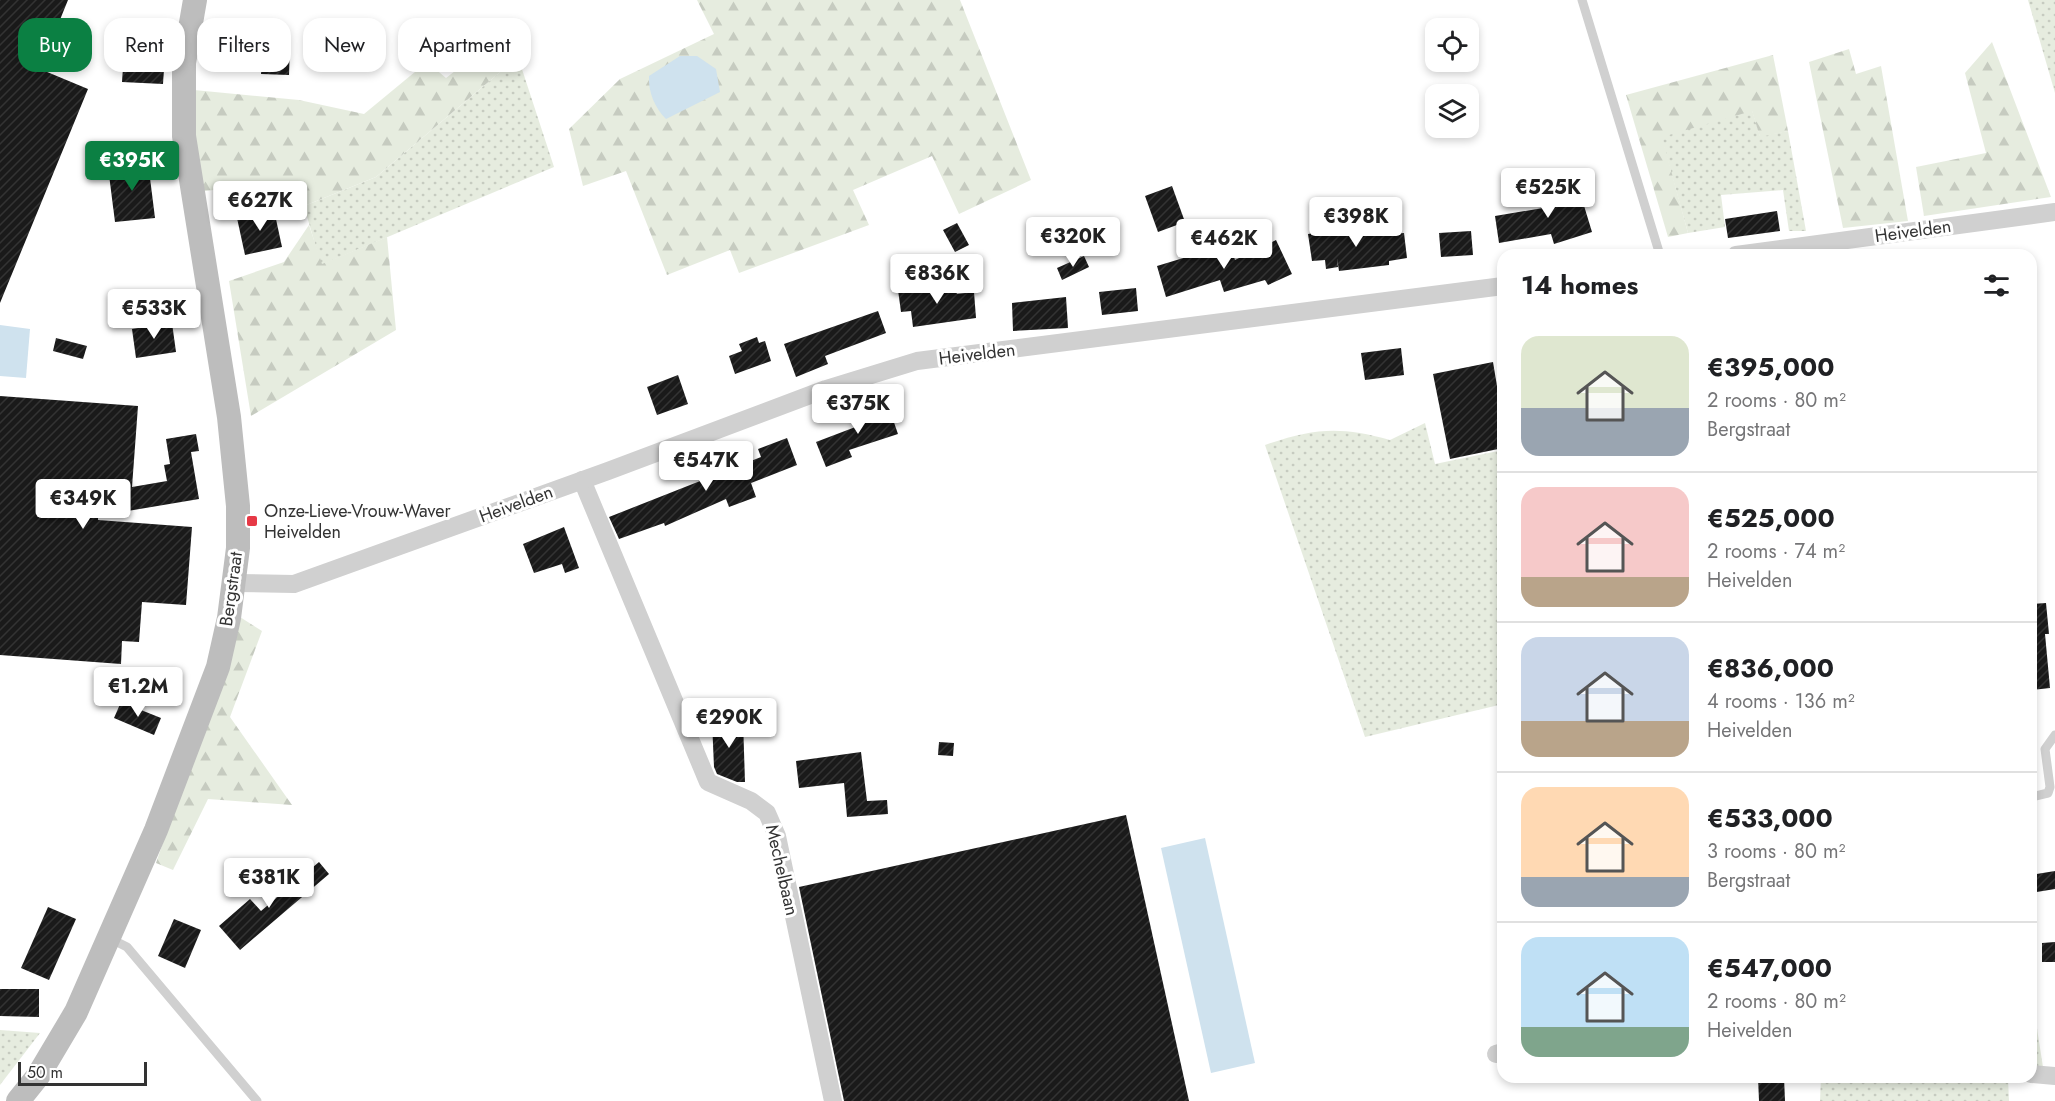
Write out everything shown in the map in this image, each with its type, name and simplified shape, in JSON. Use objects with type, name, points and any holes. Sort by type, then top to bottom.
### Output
[{"type":"street","name":"Bergstraat","points":[[18,1101],[38,1076],[76,1012],[156,830],[218,667],[234,583],[238,506],[229,417],[184,136],[184,63],[195,0]]},
{"type":"street","name":"Heivelden","points":[[1781,249],[2055,212]]},
{"type":"street","name":"Heivelden","points":[[234,583],[294,584],[826,389],[917,361],[1497,287]]},
{"type":"street","name":"Mechelbaan","points":[[582,480],[708,782],[751,801],[767,813],[777,836],[833,1101]]},
{"type":"street","points":[[2037,1074],[2055,1076]]},
{"type":"lane","points":[[1582,0],[1658,249]]},
{"type":"lane","points":[[2037,796],[2048,793],[2050,787],[2045,749],[2055,735]]},
{"type":"lane","points":[[109,938],[127,947],[257,1101]]},
{"type":"green space","points":[[697,0],[960,0],[1031,180],[959,214],[932,156],[853,190],[869,225],[739,273],[730,250],[667,275],[626,171],[583,186],[569,129],[620,79],[714,34]]},
{"type":"green space","points":[[2028,0],[2055,0],[2055,93]]},
{"type":"green space","points":[[1992,42],[2051,197],[1924,216],[1916,167],[1986,153],[1965,73]]},
{"type":"green space","points":[[1849,49],[1856,74],[1881,66],[1908,221],[1843,228],[1809,62]]},
{"type":"green space","points":[[1773,55],[1788,131],[1760,137],[1752,111],[1662,137],[1688,233],[1668,237],[1626,95]]},
{"type":"green space","points":[[415,72],[439,72],[446,78],[454,72],[500,72],[376,177],[304,206],[286,184],[203,191],[193,133],[194,90],[299,100],[364,114]]},
{"type":"green space","points":[[500,72],[523,72],[554,167],[321,265],[304,206],[376,177]]},
{"type":"green space","points":[[1752,110],[1760,136],[1788,131],[1806,231],[1789,231],[1783,190],[1721,195],[1725,227],[1688,233],[1661,136]]},
{"type":"green space","points":[[309,225],[322,264],[387,237],[396,330],[251,416],[229,281],[284,262]]},
{"type":"green space","points":[[1425,423],[1435,464],[1497,451],[1497,705],[1365,737],[1265,445],[1298,435],[1327,431],[1356,432],[1390,440]]},
{"type":"green space","points":[[240,617],[262,631],[230,717],[292,805],[208,799],[173,870],[156,863]]},
{"type":"green space","points":[[2037,1029],[2043,1067],[2037,1066]]},
{"type":"green space","points":[[0,1030],[40,1033],[0,1085]]},
{"type":"green space","points":[[1821,1083],[2008,1083],[2009,1101],[1820,1101]]},
{"type":"water","points":[[680,56],[697,56],[716,69],[720,92],[666,119],[653,99],[649,76]]},
{"type":"water","points":[[0,325],[30,329],[26,378],[0,376]]},
{"type":"water","points":[[1205,838],[1255,1063],[1211,1073],[1161,848]]},
{"type":"building","points":[[0,0],[68,0],[61,18],[18,18],[18,72],[47,72],[88,89],[0,303]]},
{"type":"building","points":[[123,72],[164,72],[163,84],[122,82]]},
{"type":"building","points":[[261,72],[289,72],[289,75],[261,74]]},
{"type":"building","points":[[148,162],[155,218],[115,222],[108,167]]},
{"type":"building","points":[[1172,186],[1185,222],[1158,232],[1145,196]]},
{"type":"building","points":[[1578,186],[1592,232],[1554,244],[1551,234],[1499,243],[1495,216],[1543,208],[1540,198]]},
{"type":"building","points":[[274,210],[282,247],[245,255],[237,218]]},
{"type":"building","points":[[1777,211],[1780,231],[1728,238],[1725,219]]},
{"type":"building","points":[[957,223],[969,245],[955,252],[943,230]]},
{"type":"building","points":[[1333,224],[1334,230],[1352,227],[1353,233],[1384,229],[1385,235],[1404,233],[1407,258],[1389,261],[1389,265],[1339,271],[1337,258],[1338,267],[1326,269],[1325,260],[1312,261],[1308,234],[1321,232],[1320,225]]},
{"type":"building","points":[[1471,231],[1473,255],[1441,257],[1439,233]]},
{"type":"building","points":[[1276,240],[1292,274],[1268,285],[1265,280],[1224,292],[1220,280],[1166,297],[1157,266],[1213,249],[1216,256],[1232,251],[1235,260]]},
{"type":"building","points":[[1084,256],[1089,267],[1062,280],[1057,268]]},
{"type":"building","points":[[952,283],[957,294],[974,292],[976,318],[913,327],[911,311],[901,312],[898,290]]},
{"type":"building","points":[[1136,288],[1138,311],[1102,315],[1099,292]]},
{"type":"building","points":[[1066,297],[1068,328],[1013,331],[1012,303]]},
{"type":"building","points":[[878,311],[886,333],[825,356],[828,364],[796,377],[784,344]]},
{"type":"building","points":[[172,323],[176,352],[136,358],[132,329]]},
{"type":"building","points":[[757,337],[759,343],[765,341],[771,361],[735,374],[729,356],[742,351],[739,344]]},
{"type":"building","points":[[56,338],[87,346],[83,359],[53,351]]},
{"type":"building","points":[[1401,348],[1404,375],[1365,380],[1361,353]]},
{"type":"building","points":[[1493,362],[1497,386],[1497,449],[1450,459],[1433,374]]},
{"type":"building","points":[[678,375],[688,404],[657,415],[647,387]]},
{"type":"building","points":[[0,396],[138,406],[132,487],[167,481],[164,465],[170,464],[166,439],[196,434],[199,451],[191,452],[199,499],[98,516],[98,520],[192,527],[186,605],[142,602],[139,642],[122,641],[121,664],[0,655]]},
{"type":"building","points":[[888,405],[898,434],[849,450],[852,457],[826,467],[816,442],[858,426],[855,415]]},
{"type":"building","points":[[787,438],[797,465],[751,483],[756,497],[729,507],[726,499],[665,526],[664,523],[619,539],[609,517],[761,457],[758,449]]},
{"type":"building","points":[[564,527],[579,568],[565,573],[562,564],[534,573],[523,544]]},
{"type":"building","points":[[2046,603],[2049,634],[2045,634],[2050,688],[2037,689],[2037,604]]},
{"type":"building","points":[[121,702],[161,718],[154,735],[114,718]]},
{"type":"building","points":[[743,720],[745,782],[737,782],[717,774],[714,767],[712,721]]},
{"type":"building","points":[[939,742],[954,743],[953,756],[938,755]]},
{"type":"building","points":[[861,752],[867,801],[887,800],[888,814],[847,817],[844,783],[799,788],[796,761]]},
{"type":"building","points":[[1126,815],[1189,1101],[844,1101],[799,887]]},
{"type":"building","points":[[319,862],[329,874],[240,950],[219,926],[250,899],[261,911]]},
{"type":"building","points":[[2055,871],[2055,889],[2037,892],[2037,874]]},
{"type":"building","points":[[48,907],[76,919],[49,980],[21,968]]},
{"type":"building","points":[[174,919],[201,930],[185,968],[158,956]]},
{"type":"building","points":[[2055,942],[2055,962],[2042,962],[2042,943]]},
{"type":"building","points":[[0,989],[39,989],[39,1017],[0,1016]]},
{"type":"building","points":[[1758,1083],[1784,1083],[1785,1101],[1759,1101]]},
{"type":"place","name":"Onze-Lieve-Vrouw-Waver Heivelden","points":[[252,521]]}]
